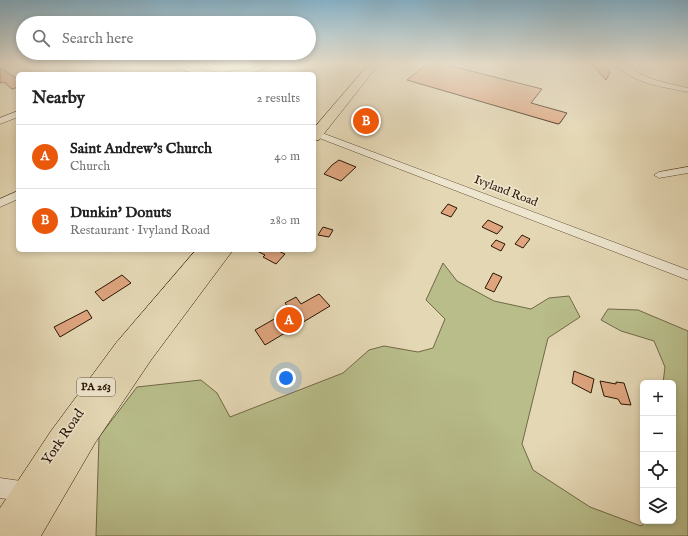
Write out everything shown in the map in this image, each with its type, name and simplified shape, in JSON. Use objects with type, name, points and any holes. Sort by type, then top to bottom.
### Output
[{"type":"highway","points":[[316,131],[346,89]]},
{"type":"highway","points":[[316,131],[352,89]]},
{"type":"highway","name":"York Road","points":[[24,536],[37,494],[98,385],[144,326],[205,252]]},
{"type":"highway","name":"York Road","points":[[0,535],[37,494],[86,434],[143,353],[222,252]]},
{"type":"street","points":[[0,121],[16,115]]},
{"type":"street","name":"Ivyland Road","points":[[316,132],[688,275]]},
{"type":"street","points":[[659,175],[688,170]]},
{"type":"street","points":[[0,203],[16,196]]},
{"type":"street","points":[[0,488],[37,494]]},
{"type":"green space","points":[[443,263],[457,281],[494,301],[531,309],[549,298],[569,296],[580,317],[548,338],[522,444],[533,470],[590,507],[641,526],[643,524],[676,524],[676,380],[663,380],[665,367],[654,341],[621,331],[601,320],[608,309],[638,310],[688,331],[688,536],[96,536],[99,437],[137,387],[201,380],[217,393],[230,417],[343,373],[369,350],[384,346],[418,352],[433,348],[445,319],[426,300]]},
{"type":"building","points":[[438,89],[542,89],[531,103],[567,113],[558,124]]},
{"type":"building","points":[[364,116],[373,118],[368,126],[358,124]]},
{"type":"building","points":[[339,160],[356,167],[341,181],[324,174]]},
{"type":"building","points":[[448,204],[457,208],[451,217],[441,213]]},
{"type":"building","points":[[488,220],[503,227],[497,234],[482,227]]},
{"type":"building","points":[[323,227],[333,230],[329,237],[318,235]]},
{"type":"building","points":[[522,235],[530,239],[523,248],[515,244]]},
{"type":"building","points":[[496,240],[505,244],[501,251],[491,246]]},
{"type":"building","points":[[259,252],[280,252],[285,254],[276,264],[263,257],[265,255]]},
{"type":"building","points":[[493,273],[502,277],[494,292],[485,288]]},
{"type":"building","points":[[122,275],[131,283],[103,301],[95,292]]},
{"type":"building","points":[[319,294],[330,306],[265,345],[255,330],[290,310],[285,303],[296,297],[301,304]]},
{"type":"building","points":[[87,310],[92,318],[60,337],[54,327]]},
{"type":"building","points":[[574,371],[594,379],[591,393],[572,383]]},
{"type":"building","points":[[600,381],[616,384],[616,382],[624,383],[631,405],[621,404],[618,399],[604,396]]},
{"type":"place","name":"Dunkin' Donuts","points":[[366,121]]},
{"type":"place","name":"Saint Andrew's Church","points":[[289,320]]}]
